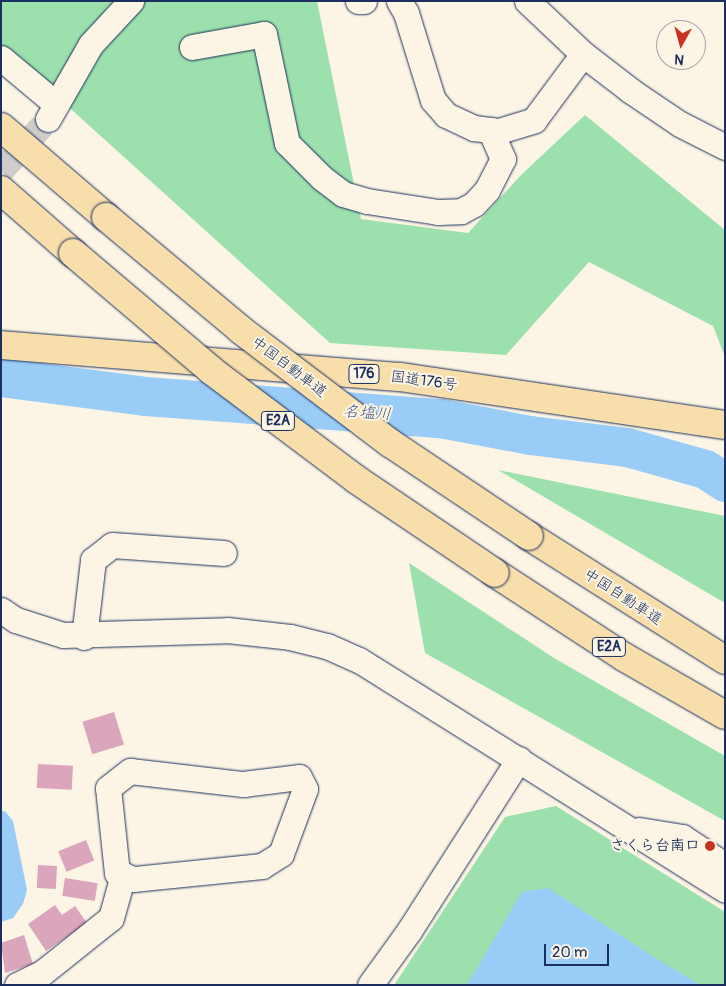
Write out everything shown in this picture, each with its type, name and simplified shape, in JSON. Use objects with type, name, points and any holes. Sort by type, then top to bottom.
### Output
[{"type":"highway","name":"中国自動車道","points":[[1,127],[240,330],[390,442],[529,536],[725,660]]},
{"type":"highway","name":"E2A","points":[[1,190],[212,372],[357,480],[624,657],[725,715]]},
{"type":"highway","name":"国道176号","points":[[1,345],[400,377],[725,425]]},
{"type":"street","points":[[1,58],[52,112],[91,44],[131,1]]},
{"type":"street","points":[[358,1],[364,1]]},
{"type":"street","points":[[399,1],[406,13],[433,100],[446,115],[474,128],[500,131],[534,120],[583,54]]},
{"type":"street","points":[[528,1],[583,54],[680,124],[725,147]]},
{"type":"street","points":[[192,47],[264,34],[287,143],[322,178],[343,194],[367,201],[438,212],[460,211],[474,204],[487,190],[503,159],[490,130]]},
{"type":"street","points":[[84,637],[93,560],[112,545],[224,553]]},
{"type":"street","points":[[1,610],[41,629],[84,637],[228,630],[290,637],[327,646],[359,660],[725,890]]},
{"type":"street","points":[[370,985],[409,931],[519,759]]},
{"type":"street","points":[[130,771],[243,784],[299,777],[305,790],[281,854],[262,866],[133,879],[123,875],[117,873],[108,788],[130,771]]},
{"type":"street","points":[[629,829],[682,837],[725,864]]},
{"type":"street","points":[[17,985],[42,973],[111,918],[123,875]]},
{"type":"green space","points":[[1,1],[317,1],[361,219],[468,233],[521,175],[585,115],[725,230],[725,357],[713,326],[589,262],[506,355],[330,343],[1,46]]},
{"type":"green space","points":[[498,470],[725,516],[725,603]]},
{"type":"green space","points":[[409,563],[554,658],[725,756],[725,821],[425,653]]},
{"type":"green space","points":[[556,806],[725,912],[725,985],[394,985],[505,817]]},
{"type":"water","points":[[5,811],[13,821],[27,890],[23,904],[13,918],[1,922],[1,812]]},
{"type":"water","points":[[548,888],[700,985],[467,985],[522,892]]},
{"type":"building","points":[[114,712],[124,745],[92,754],[82,722]]},
{"type":"building","points":[[38,764],[73,766],[72,790],[37,788]]},
{"type":"building","points":[[86,840],[94,860],[66,872],[58,851]]},
{"type":"building","points":[[38,865],[57,866],[56,889],[37,888]]},
{"type":"building","points":[[65,878],[98,883],[95,901],[62,896]]},
{"type":"building","points":[[55,905],[62,915],[75,906],[87,923],[46,951],[28,924]]},
{"type":"building","points":[[24,935],[33,964],[5,973],[1,943]]},
{"type":"waterway","name":"名塩川","points":[[1,377],[145,396],[440,418],[530,435],[627,447],[705,469],[725,482]]},
{"type":"tunnel","points":[[1,171],[48,119]]},
{"type":"place","name":"さくら台南口","points":[[710,846]]}]
